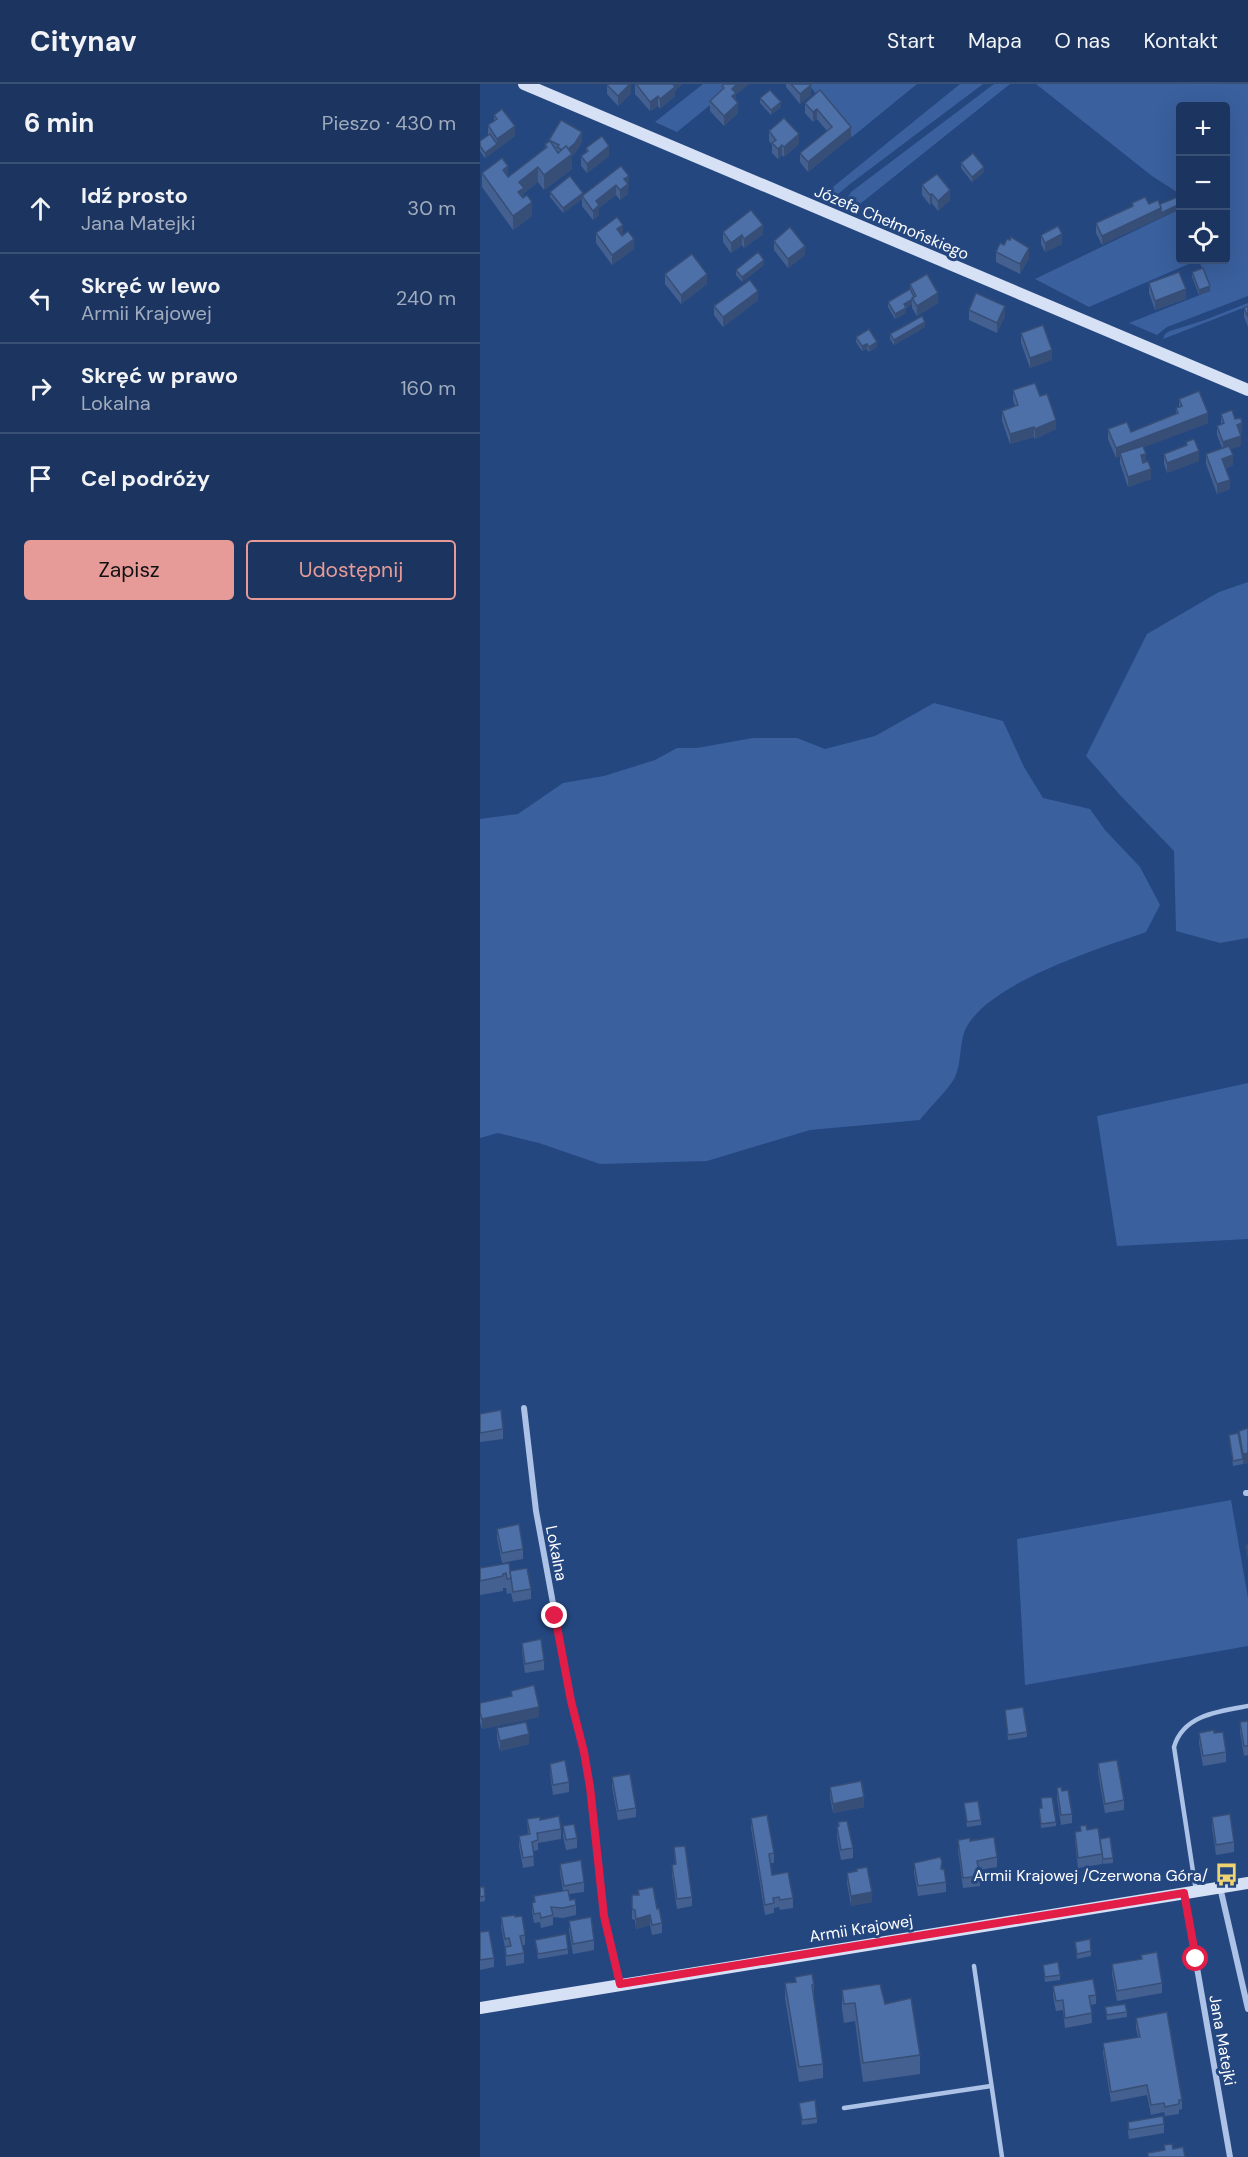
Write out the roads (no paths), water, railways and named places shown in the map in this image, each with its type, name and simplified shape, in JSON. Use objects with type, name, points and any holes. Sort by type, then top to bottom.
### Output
[{"type":"street","name":"Józefa Chełmońskiego","points":[[524,84],[1248,390]]},
{"type":"street","name":"Lokalna","points":[[524,1408],[536,1510],[571,1701],[584,1752],[604,1916],[620,1984]]},
{"type":"street","name":"Armii Krajowej","points":[[480,2008],[1248,1883]]},
{"type":"street","points":[[1220,1887],[1248,2009]]},
{"type":"street","name":"Jana Matejki","points":[[1190,1892],[1230,2157]]},
{"type":"lane","points":[[1190,1892],[1174,1747],[1177,1737],[1185,1726],[1199,1718],[1215,1712],[1248,1706]]},
{"type":"lane","points":[[975,1966],[1002,2157]]},
{"type":"lane","points":[[844,2108],[991,2086]]},
{"type":"place","name":"Armii Krajowej /Czerwona Góra/","points":[[1226,1875]]}]
